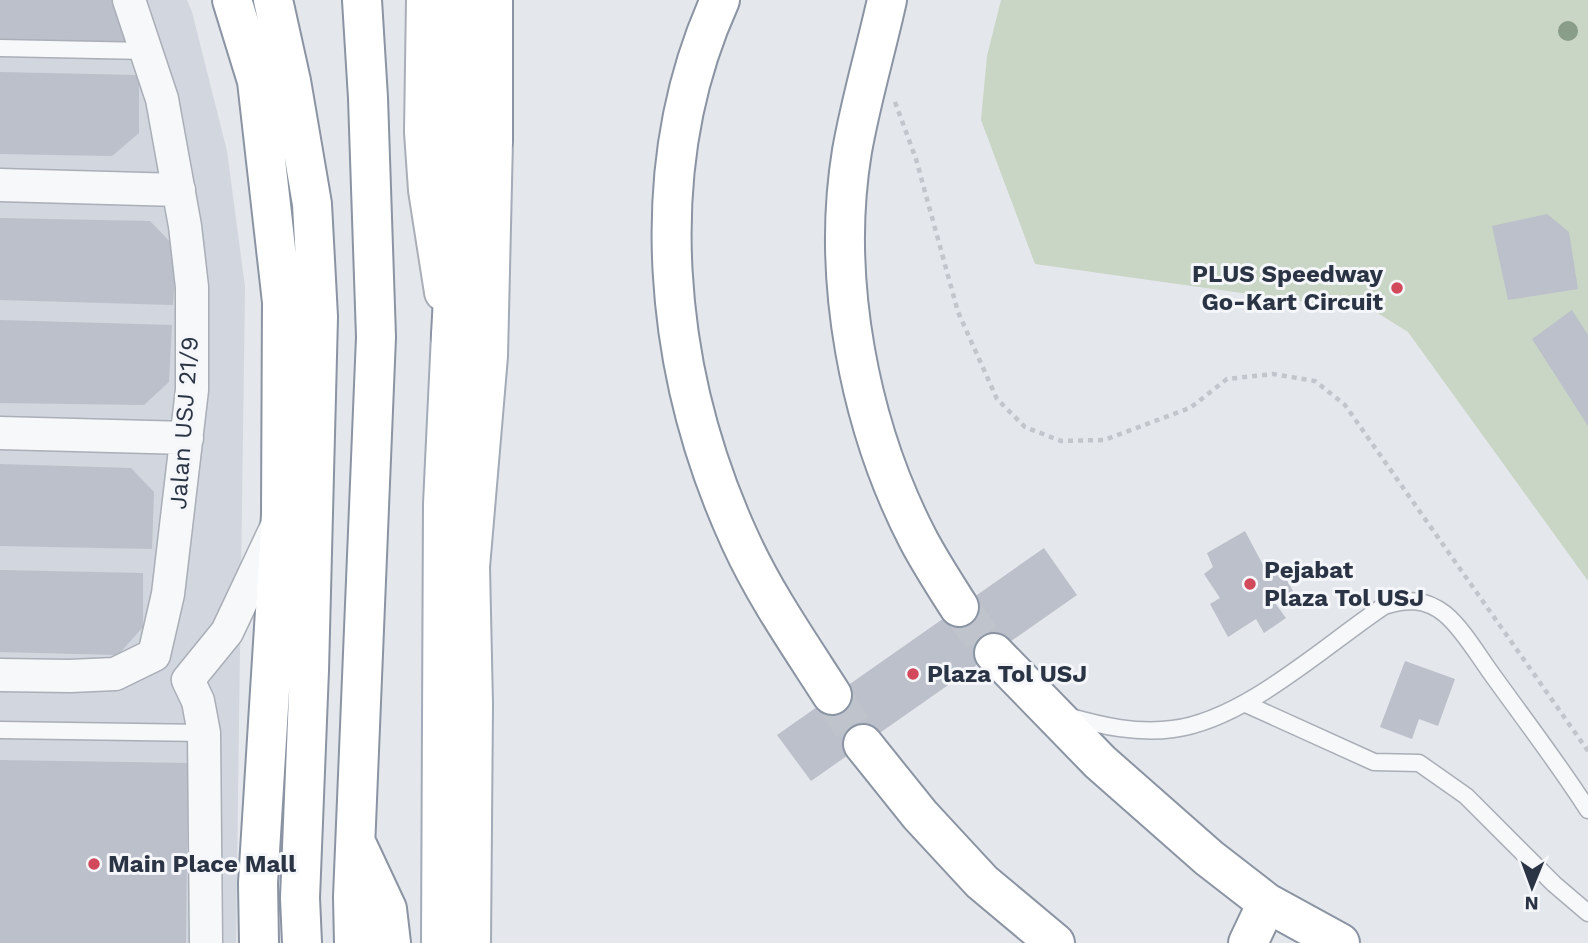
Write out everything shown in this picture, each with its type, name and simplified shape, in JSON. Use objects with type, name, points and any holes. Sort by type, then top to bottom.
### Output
[{"type":"main road","points":[[232,0],[257,81],[282,302],[281,515],[258,883],[259,943]]},
{"type":"main road","points":[[273,0],[291,81],[312,204],[318,317],[300,898],[302,943]]},
{"type":"main road","points":[[335,0],[368,98]]},
{"type":"main road","points":[[354,943],[376,337],[362,0]]},
{"type":"main road","points":[[426,0],[424,132],[428,190],[451,335]]},
{"type":"main road","points":[[441,943],[439,870],[443,505],[457,241],[458,0]]},
{"type":"main road","points":[[471,943],[473,705],[470,567],[488,356],[493,0]]},
{"type":"main road","points":[[493,140],[505,0]]},
{"type":"main road","points":[[720,0],[685,102],[673,191],[673,281],[685,370],[707,457],[741,541],[784,620],[832,695]]},
{"type":"main road","points":[[887,0],[852,151],[845,231],[849,311],[862,390],[886,466],[918,539],[959,607]]},
{"type":"main road","points":[[994,653],[1048,711],[1154,811],[1267,903],[1340,943]]},
{"type":"main road","points":[[863,744],[920,815],[982,882],[1055,943]]},
{"type":"main road","points":[[356,841],[387,909],[391,943]]},
{"type":"main road","points":[[1248,943],[1267,903]]},
{"type":"street","name":"Jalan USJ 21/9","points":[[129,0],[162,100],[179,190],[192,287],[192,390],[168,594],[154,655]]},
{"type":"street","points":[[0,185],[179,190]]},
{"type":"street","points":[[0,433],[187,438]]},
{"type":"street","points":[[188,680],[227,632],[281,515]]},
{"type":"street","points":[[0,675],[70,677],[115,674],[154,655],[188,680],[198,702],[204,733],[206,943]]},
{"type":"lane","points":[[0,48],[146,51]]},
{"type":"lane","points":[[1048,711],[1099,725],[1139,731],[1174,729],[1205,722],[1246,704],[1384,606],[1404,600],[1425,603],[1445,614],[1468,641],[1561,768],[1588,810]]},
{"type":"lane","points":[[1246,704],[1374,762],[1419,763],[1466,796],[1554,884],[1588,913]]},
{"type":"lane","points":[[0,730],[204,733]]},
{"type":"path","points":[[894,100],[916,159],[958,312],[997,399],[1024,427],[1061,441],[1104,440],[1190,408],[1227,379],[1273,374],[1315,381],[1345,405],[1588,751]]},
{"type":"shaded area","points":[[0,0],[187,0],[227,151],[245,287],[236,943],[0,943]]},
{"type":"green space","name":"PLUS Speedway Go-Kart Circuit","points":[[1001,0],[1588,0],[1588,581],[1408,332],[1376,312],[1035,264],[981,120],[987,56]]},
{"type":"building","points":[[0,0],[118,0],[138,49],[0,45]]},
{"type":"building","points":[[0,72],[139,75],[139,133],[112,156],[0,154]]},
{"type":"building","points":[[1547,214],[1569,232],[1578,289],[1508,300],[1492,226]]},
{"type":"building","points":[[0,218],[150,221],[177,249],[173,305],[0,300]]},
{"type":"building","points":[[1572,310],[1588,335],[1588,426],[1532,339]]},
{"type":"building","points":[[0,320],[172,325],[169,382],[144,405],[0,403]]},
{"type":"building","points":[[0,464],[131,468],[154,492],[152,549],[0,546]]},
{"type":"building","name":"Pejabat Plaza Tol USJ","points":[[1245,531],[1263,565],[1276,559],[1294,593],[1275,603],[1286,618],[1264,633],[1256,619],[1228,637],[1210,604],[1220,598],[1204,574],[1213,567],[1207,553]]},
{"type":"building","name":"Plaza Tol USJ","points":[[1044,548],[1077,595],[811,781],[777,735]]},
{"type":"building","points":[[0,570],[143,573],[143,627],[118,655],[0,652]]},
{"type":"building","points":[[1405,661],[1455,679],[1438,726],[1419,719],[1412,739],[1380,727]]},
{"type":"building","name":"Main Place Mall","points":[[0,760],[188,763],[186,943],[0,943]]},
{"type":"tunnel","points":[[959,607],[994,653]]},
{"type":"tunnel","points":[[832,695],[863,744]]},
{"type":"place","name":"PLUS Speedway Go-Kart Circuit","points":[[1397,288]]},
{"type":"place","name":"Pejabat Plaza Tol USJ","points":[[1250,584]]},
{"type":"place","name":"Plaza Tol USJ","points":[[913,674]]},
{"type":"place","name":"Main Place Mall","points":[[94,864]]}]
